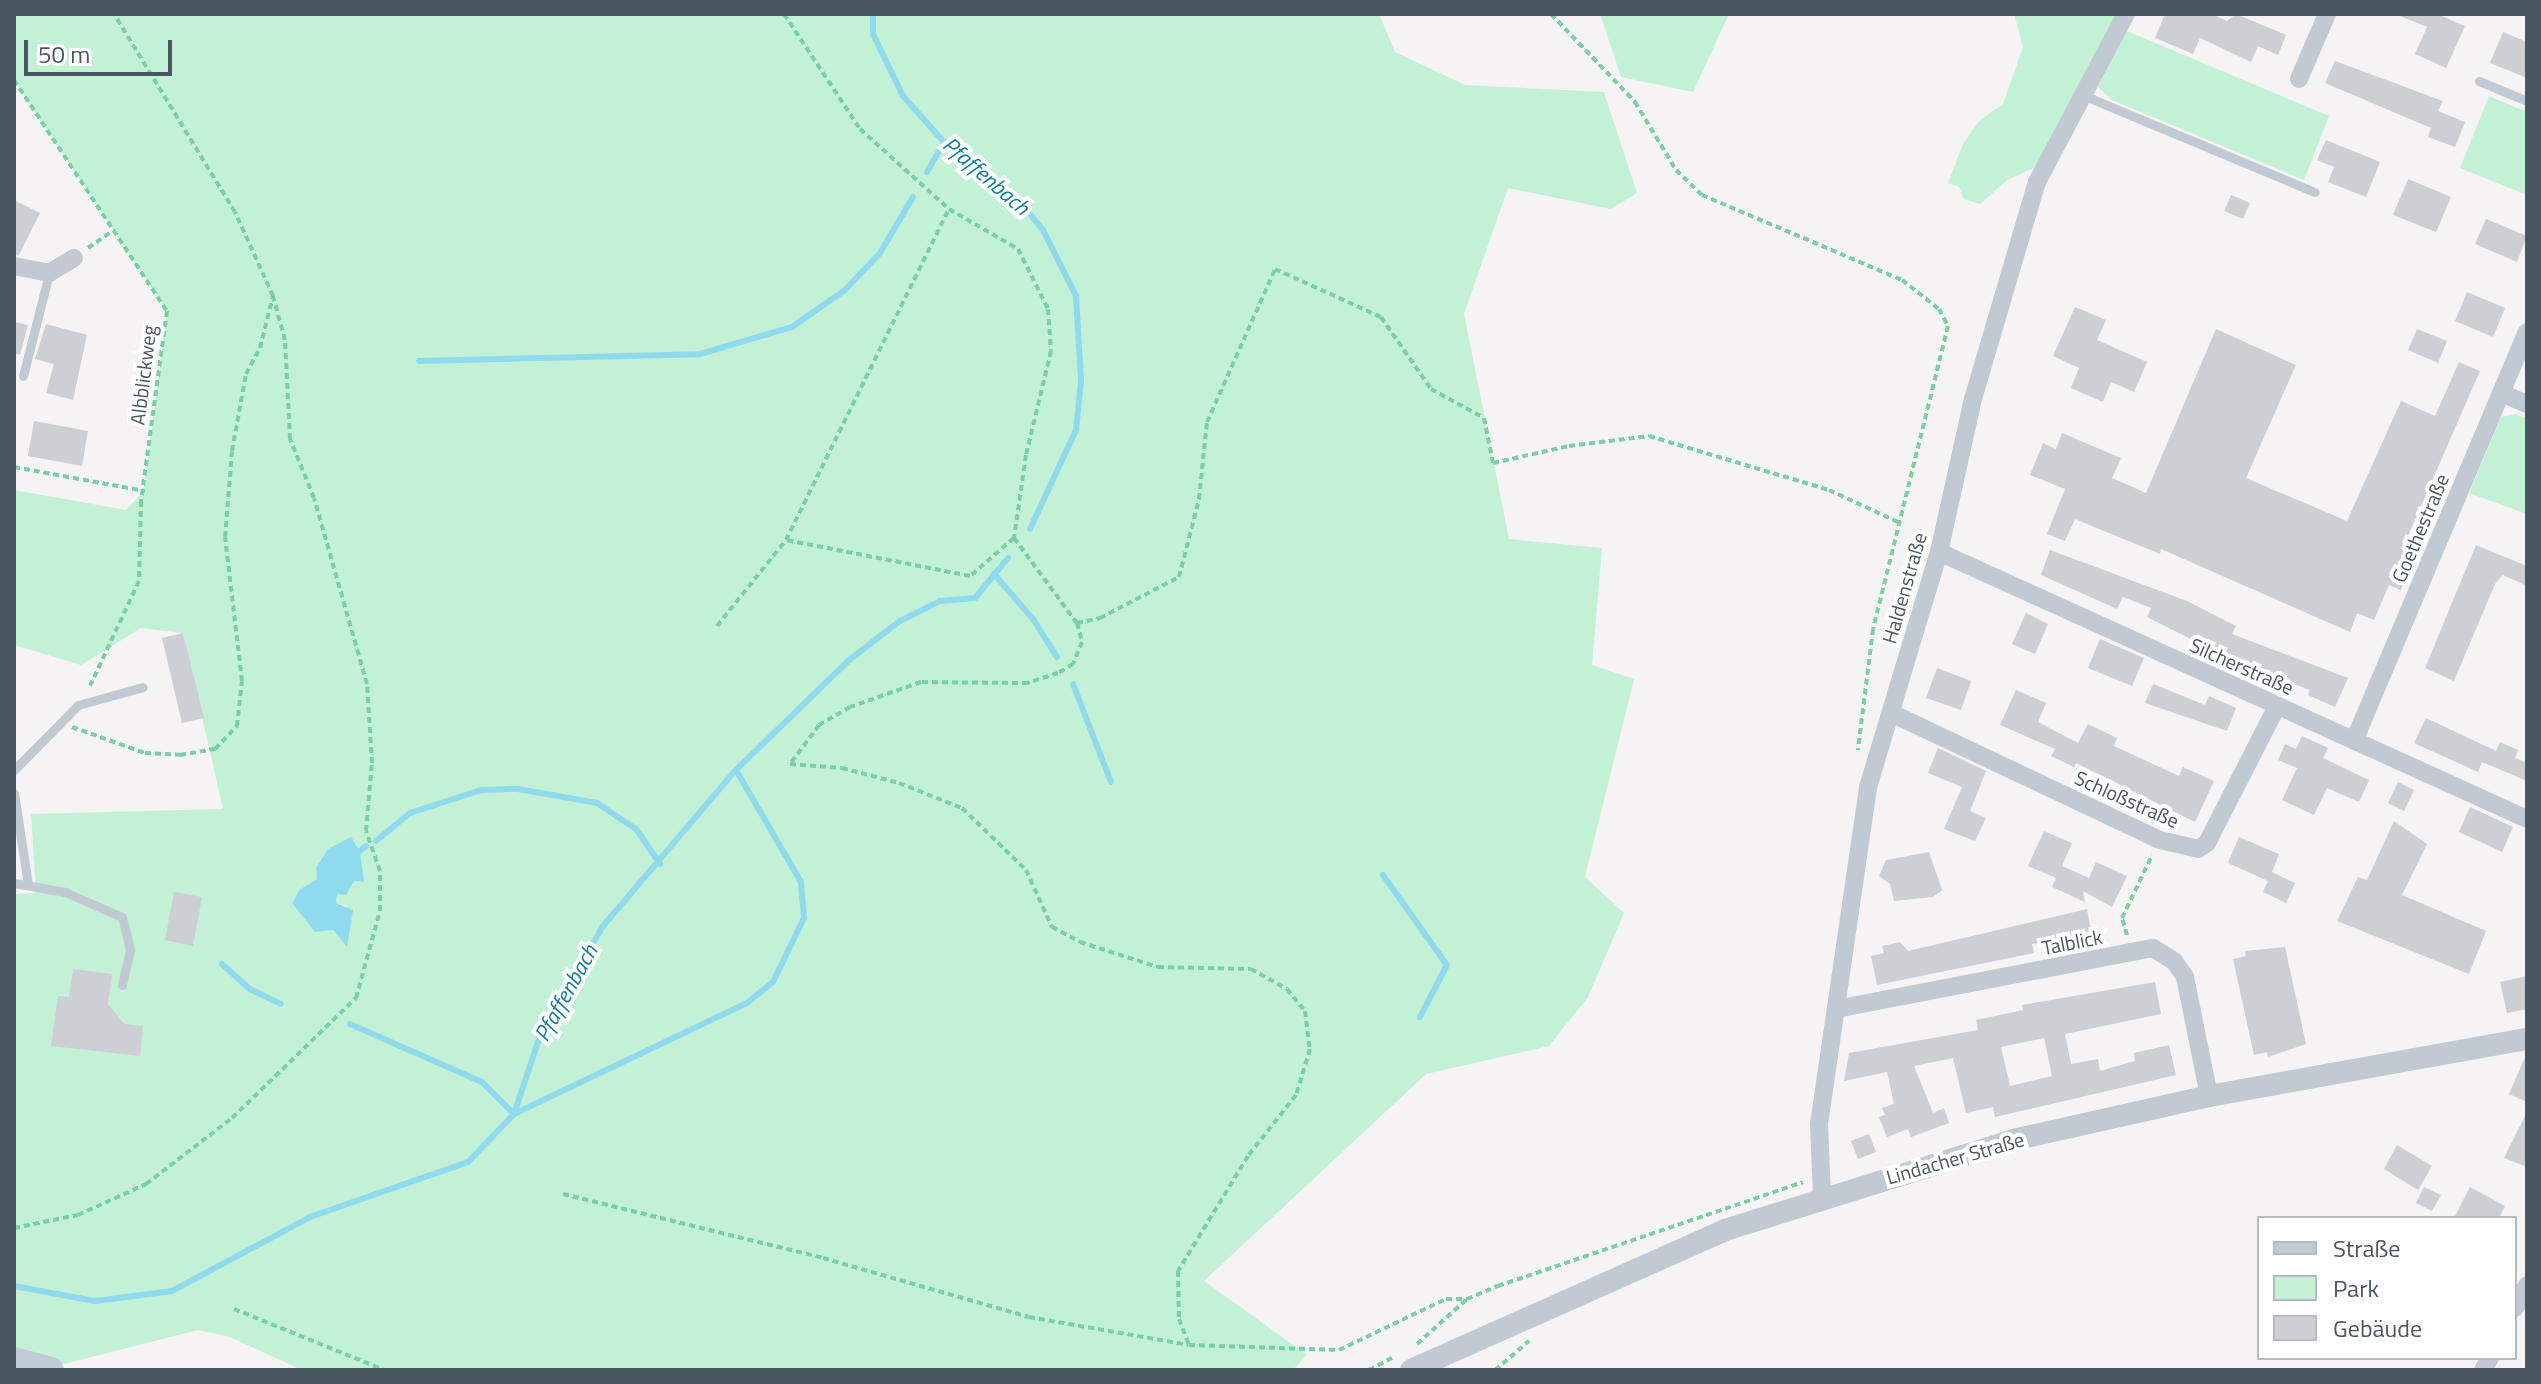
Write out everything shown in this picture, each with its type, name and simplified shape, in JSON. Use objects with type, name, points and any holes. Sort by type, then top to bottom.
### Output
[{"type":"main road","points":[[14,1360],[51,1370]]},
{"type":"street","name":"Haldenstraße","points":[[1820,1188],[1819,1124],[1868,787],[1939,552],[1973,399],[2037,182],[2126,14]]},
{"type":"street","points":[[2299,79],[2327,14]]},
{"type":"street","points":[[14,266],[49,273],[74,258]]},
{"type":"street","name":"Goethestraße","points":[[2354,741],[2527,332]]},
{"type":"street","points":[[2501,393],[2527,404]]},
{"type":"street","name":"Silcherstraße","points":[[1939,552],[2527,819]]},
{"type":"street","name":"Schloßstraße","points":[[1891,713],[2160,840],[2198,849],[2207,843],[2277,706]]},
{"type":"street","name":"Talblick","points":[[1836,1009],[2153,948],[2174,961],[2185,977],[2209,1096]]},
{"type":"street","name":"Lindacher Straße","points":[[1407,1361],[1820,1188],[2209,1096],[2527,1039]]},
{"type":"street","points":[[2517,1304],[2527,1285]]},
{"type":"lane","points":[[2479,81],[2527,101]]},
{"type":"lane","points":[[2085,96],[2315,192]]},
{"type":"lane","points":[[23,376],[49,273]]},
{"type":"lane","points":[[14,770],[58,721],[78,705],[143,687]]},
{"type":"lane","points":[[14,793],[28,884]]},
{"type":"lane","points":[[14,883],[94,901],[122,917],[130,950],[122,985]]},
{"type":"path","points":[[14,1228],[78,1215],[146,1184],[232,1118],[356,998],[380,911],[380,871],[366,831],[372,763],[367,684],[314,498],[290,439],[285,340],[273,296],[235,212],[114,14]]},
{"type":"path","points":[[784,14],[860,129],[949,209],[1018,249],[1048,309],[1051,351],[1026,455],[1014,538],[970,576],[786,540]]},
{"type":"path","points":[[1551,14],[1635,102],[1676,170],[1702,195],[1902,280],[1939,309],[1948,326],[1873,629],[1858,751],[1868,787]]},
{"type":"path","name":"Albblickweg","points":[[14,80],[167,311],[145,491],[139,581],[78,705]]},
{"type":"path","points":[[717,626],[786,540],[949,209]]},
{"type":"path","points":[[74,258],[112,231]]},
{"type":"path","points":[[1077,623],[1100,618],[1179,577],[1199,499],[1207,422],[1275,269],[1381,317],[1431,389],[1484,418],[1493,463],[1569,446],[1649,436],[1829,490],[1898,522]]},
{"type":"path","points":[[58,721],[145,753],[180,755],[215,749],[237,726],[242,681],[225,537],[232,451],[246,374],[260,348],[273,296]]},
{"type":"path","points":[[14,467],[145,491]]},
{"type":"path","points":[[1014,538],[1077,623],[1082,642],[1073,664],[1058,673],[1028,683],[921,682],[850,707],[819,725],[790,764],[842,768],[899,783],[962,808],[1026,870],[1052,927],[1080,942],[1158,967],[1251,969],[1287,989],[1305,1011],[1310,1049],[1296,1095],[1248,1156],[1178,1271],[1179,1319],[1189,1345]]},
{"type":"path","points":[[2133,952],[2122,918],[2160,840]]},
{"type":"path","points":[[563,1194],[823,1258],[1029,1317],[1189,1345],[1339,1350],[1446,1299],[1467,1299],[1677,1221],[1820,1188]]},
{"type":"path","points":[[1414,1346],[1467,1299]]},
{"type":"path","points":[[234,1309],[384,1370]]},
{"type":"path","points":[[1495,1370],[1520,1353],[1534,1335]]},
{"type":"path","points":[[1369,1370],[1407,1361]]},
{"type":"green space","points":[[14,14],[1379,14],[1395,52],[1465,85],[1604,92],[1637,193],[1611,209],[1508,188],[1464,314],[1509,539],[1602,548],[1592,665],[1634,679],[1585,877],[1624,913],[1588,997],[1549,1046],[1426,1074],[1204,1281],[1307,1355],[1293,1370],[302,1370],[230,1337],[198,1330],[64,1364],[14,1349],[14,894],[36,893],[31,814],[223,809],[183,633],[141,628],[81,665],[14,645],[14,490],[126,510],[144,491],[167,311],[14,80]],"holes":[[[354,841],[363,882],[354,881],[346,895],[337,893],[335,903],[347,906],[347,946],[333,930],[316,928],[292,902],[299,890],[317,879],[321,866]]]},
{"type":"green space","points":[[1600,14],[1729,14],[1693,92],[1621,77]]},
{"type":"green space","points":[[2014,14],[2117,14],[2039,165],[2006,181],[1980,204],[1964,199],[1959,187],[1948,183],[1963,144],[1980,120],[2003,104],[2023,47]]},
{"type":"green space","points":[[2127,31],[2329,116],[2304,180],[2112,100],[2098,87]]},
{"type":"green space","points":[[2489,96],[2527,112],[2527,195],[2460,168]]},
{"type":"green space","points":[[2516,414],[2527,419],[2527,514],[2469,493],[2501,417]]},
{"type":"water","points":[[351,837],[360,851],[364,882],[354,881],[346,895],[337,894],[336,903],[353,910],[347,947],[333,930],[315,932],[292,903],[299,890],[317,879],[316,868],[328,849]]},
{"type":"building","points":[[2165,14],[2212,14],[2227,21],[2236,14],[2286,35],[2278,55],[2258,46],[2251,62],[2200,38],[2193,54],[2155,38]]},
{"type":"building","points":[[2395,14],[2437,14],[2465,26],[2446,68],[2415,54],[2427,27]]},
{"type":"building","points":[[2503,32],[2527,42],[2527,78],[2490,63]]},
{"type":"building","points":[[2335,61],[2443,101],[2438,111],[2465,122],[2455,147],[2428,137],[2431,128],[2325,83]]},
{"type":"building","points":[[2326,140],[2380,162],[2366,197],[2328,182],[2334,167],[2317,160]]},
{"type":"building","points":[[2408,179],[2451,197],[2436,232],[2393,215]]},
{"type":"building","points":[[2231,195],[2250,203],[2243,219],[2224,211]]},
{"type":"building","points":[[14,200],[40,213],[19,255],[14,254]]},
{"type":"building","points":[[2486,219],[2527,236],[2517,262],[2475,244]]},
{"type":"building","points":[[2467,292],[2505,308],[2493,337],[2455,321]]},
{"type":"building","points":[[2075,307],[2106,320],[2097,340],[2147,362],[2134,392],[2111,382],[2103,402],[2071,388],[2079,368],[2053,356]]},
{"type":"building","points":[[14,322],[28,325],[20,355],[14,353]]},
{"type":"building","points":[[46,324],[87,335],[73,400],[46,393],[54,364],[35,359]]},
{"type":"building","points":[[2216,329],[2296,365],[2246,478],[2347,521],[2401,401],[2435,416],[2459,362],[2480,371],[2404,545],[2417,550],[2401,590],[2389,585],[2374,620],[2357,613],[2350,632],[2161,549],[2160,554],[2075,519],[2065,541],[2047,534],[2065,489],[2030,475],[2043,443],[2056,449],[2062,433],[2121,458],[2112,478],[2146,493]]},
{"type":"building","points":[[2417,329],[2447,341],[2438,363],[2408,350]]},
{"type":"building","points":[[34,421],[88,431],[82,466],[28,456]]},
{"type":"building","points":[[2476,545],[2527,566],[2527,586],[2503,575],[2495,584],[2454,681],[2425,668]]},
{"type":"building","points":[[2050,550],[2187,601],[2236,626],[2232,634],[2348,678],[2335,707],[2308,695],[2310,690],[2244,666],[2147,617],[2151,608],[2123,597],[2117,609],[2041,575]]},
{"type":"building","points":[[2026,613],[2048,624],[2035,654],[2012,644]]},
{"type":"building","points":[[183,633],[204,718],[182,723],[162,638]]},
{"type":"building","points":[[2100,639],[2144,658],[2132,686],[2088,668]]},
{"type":"building","points":[[1937,668],[1971,681],[1961,710],[1926,698]]},
{"type":"building","points":[[2153,684],[2205,705],[2209,696],[2236,708],[2227,731],[2145,703]]},
{"type":"building","points":[[2016,690],[2046,703],[2038,722],[2078,743],[2088,724],[2117,738],[2114,746],[2179,776],[2183,767],[2214,781],[2195,822],[2076,763],[2074,767],[2051,756],[2055,749],[2000,725]]},
{"type":"building","points":[[2426,718],[2496,751],[2500,742],[2518,750],[2515,758],[2527,763],[2527,781],[2482,762],[2478,772],[2414,743]]},
{"type":"building","points":[[2302,736],[2328,748],[2323,758],[2369,780],[2359,802],[2327,788],[2314,815],[2282,800],[2297,768],[2278,760],[2285,744],[2296,749]]},
{"type":"building","points":[[1938,748],[1986,771],[1970,811],[1986,818],[1975,841],[1944,829],[1962,787],[1928,773]]},
{"type":"building","points":[[2398,782],[2414,790],[2404,811],[2388,803]]},
{"type":"building","points":[[2470,807],[2513,827],[2502,852],[2459,832]]},
{"type":"building","points":[[2394,821],[2427,844],[2402,895],[2486,931],[2469,974],[2337,921],[2358,877],[2367,880]]},
{"type":"building","points":[[2044,831],[2072,843],[2062,866],[2089,878],[2096,862],[2127,876],[2112,907],[2083,891],[2085,902],[2052,887],[2056,878],[2028,866]]},
{"type":"building","points":[[2239,837],[2279,854],[2272,872],[2295,883],[2286,903],[2263,892],[2268,881],[2228,863]]},
{"type":"building","points":[[1929,852],[1942,890],[1933,897],[1894,901],[1890,884],[1879,876],[1886,860]]},
{"type":"building","points":[[174,892],[202,897],[193,946],[165,940]]},
{"type":"building","points":[[2087,909],[2093,942],[2064,948],[2062,940],[2032,944],[2034,953],[1877,985],[1871,956],[1884,953],[1882,946],[1900,942],[1908,951]]},
{"type":"building","points":[[2285,947],[2306,1044],[2268,1057],[2267,1052],[2254,1055],[2233,959],[2246,956],[2245,951]]},
{"type":"building","points":[[73,969],[112,974],[108,1004],[124,1024],[143,1026],[140,1056],[51,1046],[58,996],[69,997]]},
{"type":"building","points":[[2527,976],[2527,1009],[2507,1013],[2500,982]]},
{"type":"building","points":[[2155,982],[2161,1014],[2065,1034],[2071,1064],[2098,1059],[2100,1071],[2135,1061],[2134,1053],[2169,1045],[2176,1075],[1995,1117],[1993,1107],[1966,1113],[1953,1058],[1914,1066],[1933,1113],[1944,1108],[1949,1123],[1911,1137],[1908,1129],[1887,1137],[1879,1117],[1885,1115],[1882,1108],[1894,1104],[1887,1072],[1844,1081],[1849,1053],[1978,1030],[1976,1020],[2023,1010],[2022,1005]],"holes":[[[2044,1038],[2052,1076],[2010,1086],[2001,1047]]]},
{"type":"building","points":[[2527,1053],[2527,1102],[2509,1094]]},
{"type":"building","points":[[2527,1112],[2527,1167],[2504,1158]]},
{"type":"building","points":[[1869,1134],[1876,1152],[1858,1159],[1851,1141]]},
{"type":"building","points":[[2397,1145],[2432,1166],[2418,1190],[2384,1169]]},
{"type":"building","points":[[2424,1187],[2441,1195],[2432,1211],[2416,1203]]},
{"type":"building","points":[[2470,1187],[2505,1206],[2500,1216],[2455,1216]]},
{"type":"waterway","name":"Pfaffenbach","points":[[873,14],[873,34],[903,96],[944,142],[1018,200],[1043,230],[1076,296],[1081,381],[1076,430],[1030,529]]},
{"type":"waterway","points":[[927,172],[944,142]]},
{"type":"waterway","points":[[419,361],[700,354],[792,327],[845,290],[880,253],[913,197]]},
{"type":"waterway","name":"Pfaffenbach","points":[[14,1286],[95,1301],[172,1291],[310,1217],[468,1162],[514,1114],[539,1039],[603,926],[736,770],[848,661],[900,621],[940,601],[975,598],[1008,558]]},
{"type":"waterway","points":[[994,574],[1033,619],[1057,657]]},
{"type":"waterway","points":[[1073,684],[1111,782]]},
{"type":"waterway","points":[[350,1024],[482,1082],[514,1114],[747,1003],[773,982],[804,918],[801,882],[736,770]]},
{"type":"waterway","points":[[376,841],[410,813],[481,790],[518,789],[597,803],[637,830],[660,864]]},
{"type":"waterway","points":[[360,851],[366,846]]},
{"type":"waterway","points":[[1383,875],[1447,965],[1420,1017]]},
{"type":"waterway","points":[[222,964],[250,989],[281,1004]]}]
